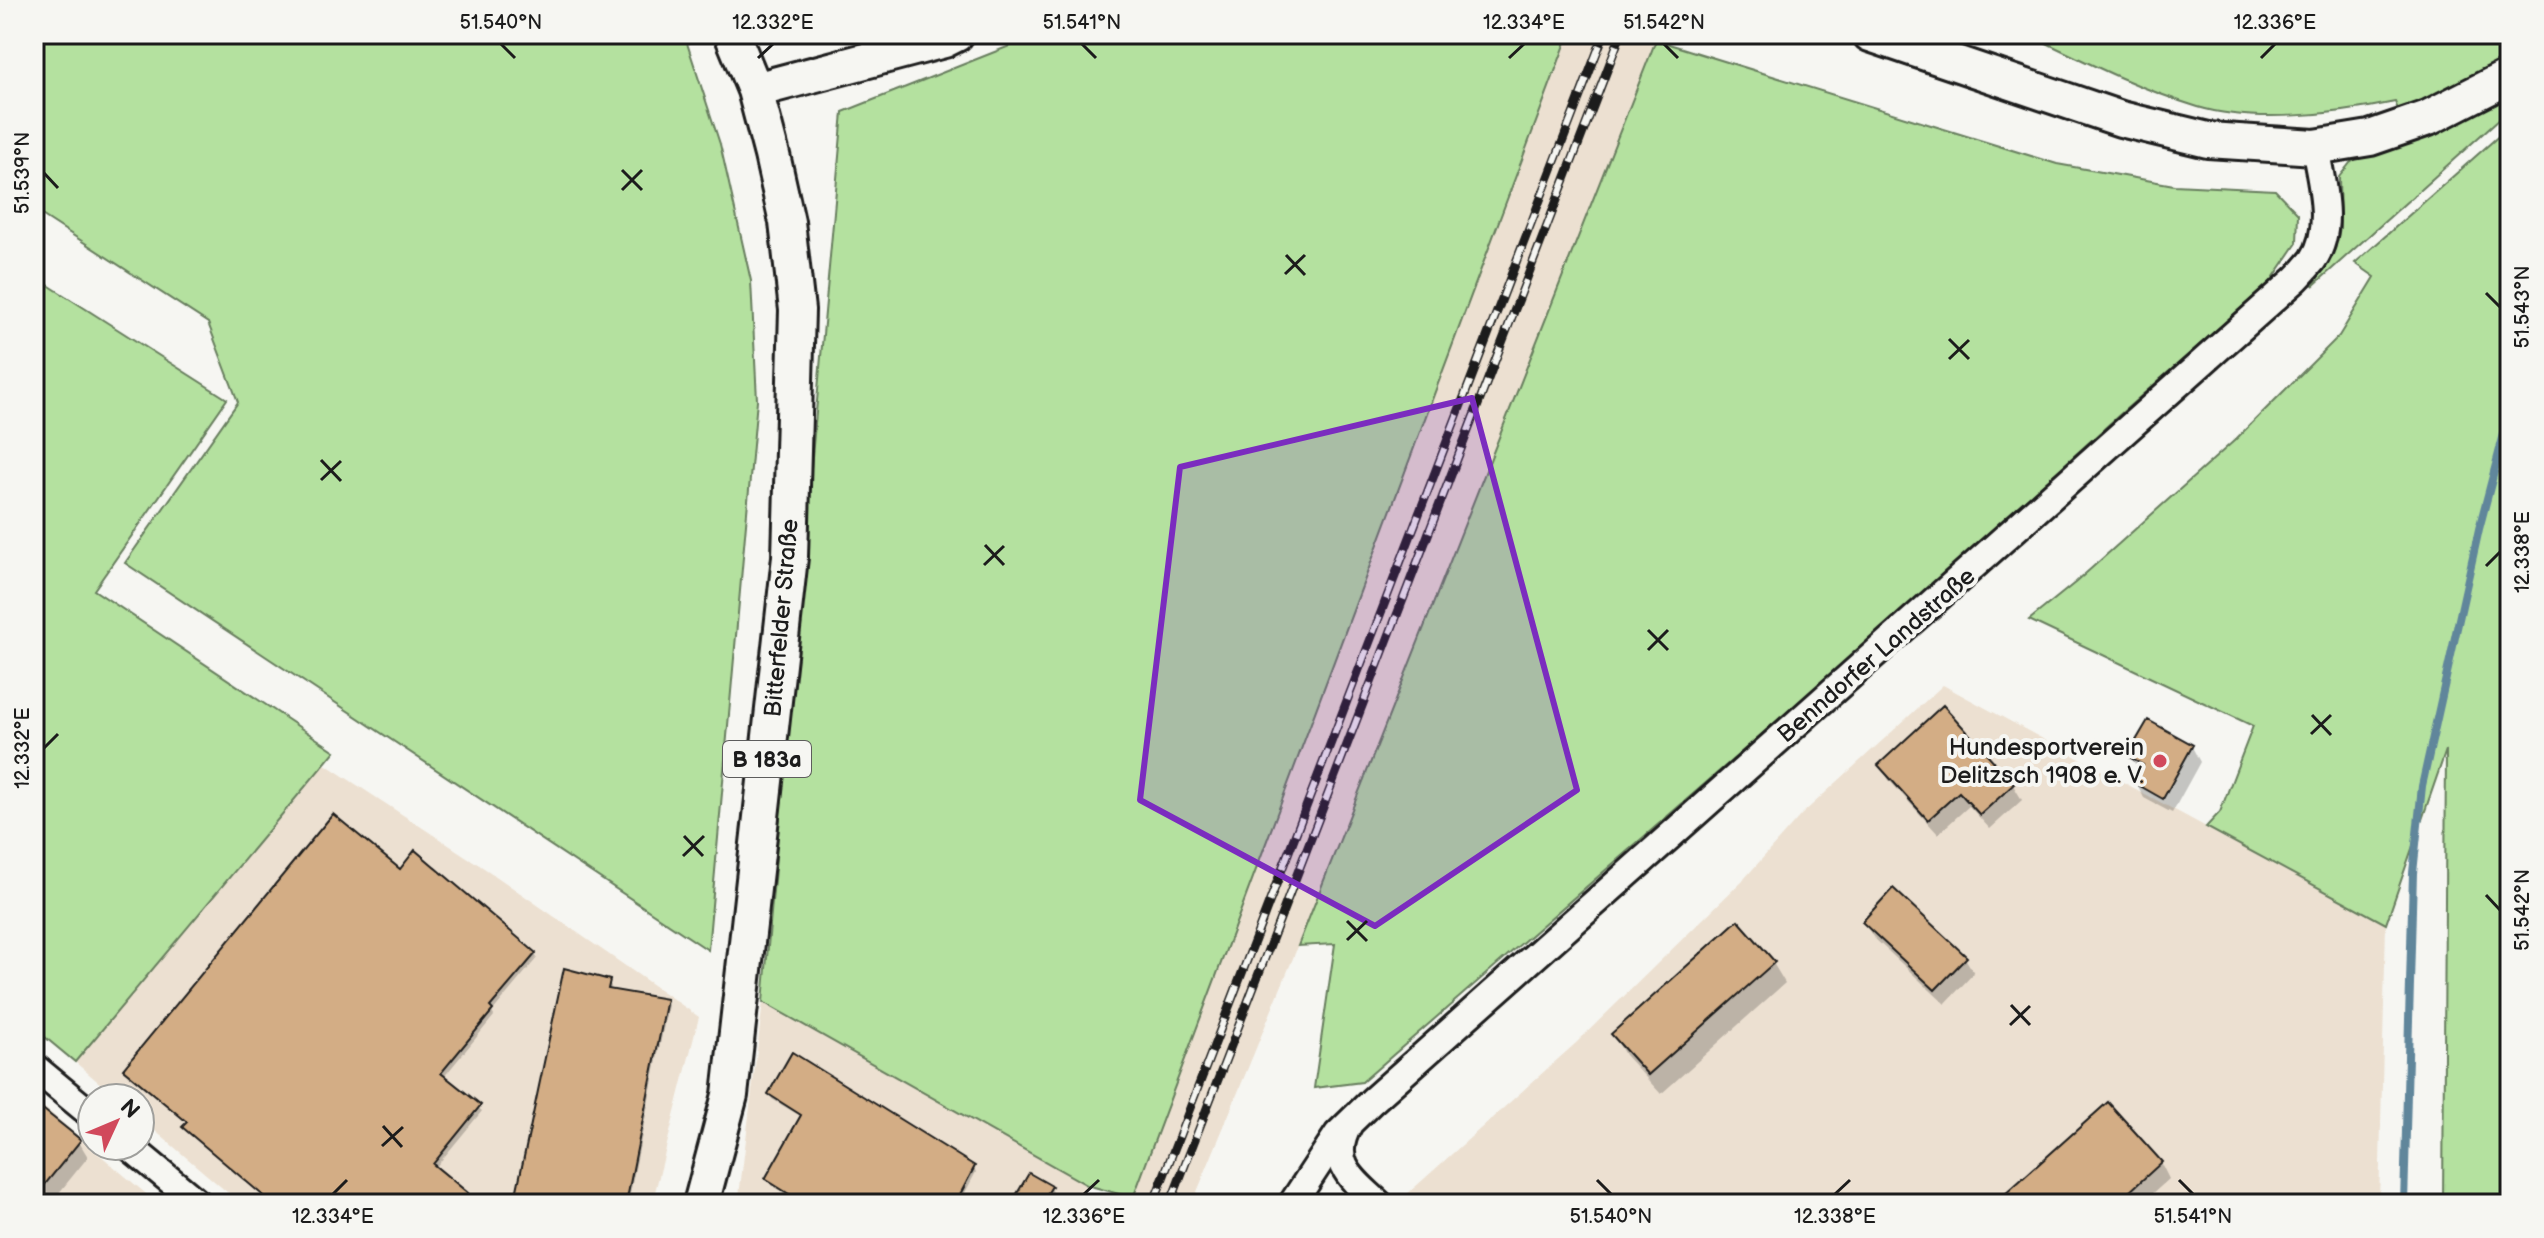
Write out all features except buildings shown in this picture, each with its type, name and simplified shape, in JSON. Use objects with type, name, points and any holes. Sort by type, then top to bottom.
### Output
[{"type":"main road","name":"Bitterfelder Straße","points":[[701,1204],[730,1095],[790,557],[797,310],[787,222],[755,90],[732,34]]},
{"type":"main road","points":[[755,90],[944,40],[956,34]]},
{"type":"main road","points":[[1870,34],[2121,119],[2208,140],[2315,147],[2370,138],[2428,118],[2510,76]]},
{"type":"street","name":"Benndorfer Landstraße","points":[[1292,1204],[1323,1152],[1349,1124],[2296,279],[2315,257],[2325,228],[2323,191],[2315,147]]},
{"type":"street","points":[[34,1067],[76,1102]]},
{"type":"street","points":[[1349,1124],[1342,1136],[1342,1165],[1350,1178],[1379,1204]]},
{"type":"street","points":[[148,1162],[199,1204]]},
{"type":"highlighted area","points":[[1472,398],[1577,790],[1375,926],[1140,800],[1180,467]]},
{"type":"shaded area","points":[[1569,34],[1659,34],[1298,946],[1192,1204],[1131,1204]]},
{"type":"shaded area","points":[[1943,685],[2386,924],[2379,1204],[1396,1204],[1576,1043],[1744,879],[1801,815]]},
{"type":"shaded area","points":[[325,764],[490,872],[699,1017],[652,1204],[241,1204],[156,1132],[156,1082],[98,1082],[75,1062]]},
{"type":"shaded area","points":[[763,1002],[1087,1185],[1074,1204],[738,1204]]},
{"type":"shaded area","points":[[34,1099],[76,1135],[76,1162],[108,1162],[158,1204],[34,1204]]},
{"type":"green space","points":[[34,34],[684,34],[720,144],[751,281],[757,400],[708,950],[125,563],[238,402],[208,323],[34,210]]},
{"type":"green space","points":[[1040,34],[1569,34],[1133,1198],[1087,1185],[763,1002],[843,112]]},
{"type":"green space","points":[[2028,34],[2510,34],[2510,62],[2470,84],[2399,112],[2395,102],[2323,113],[2245,115],[2198,107],[2154,92]]},
{"type":"green space","points":[[1656,40],[2057,164],[2174,185],[2275,190],[2298,214],[2297,243],[2269,284],[1892,621],[1362,1082],[1314,1088],[1335,944],[1298,946]]},
{"type":"green space","points":[[2510,93],[2510,109],[2313,286],[2335,249],[2340,228],[2339,177],[2350,163],[2362,155]]},
{"type":"green space","points":[[2510,126],[2510,1204],[2443,1204],[2446,750],[2386,924],[2206,827],[2220,812],[2253,726],[2029,620],[2235,440],[2339,336],[2375,277],[2355,263]]},
{"type":"green space","points":[[34,276],[227,399],[94,590],[335,751],[75,1062],[34,1028]]},
{"type":"waterway","points":[[2404,1204],[2413,873],[2422,786],[2479,529],[2510,411]]},
{"type":"railway","points":[[1153,1204],[1604,34]]},
{"type":"railway","points":[[1170,1204],[1621,34]]},
{"type":"place","name":"Hundesportverein Delitzsch 1908 e. V.","points":[[2160,761]]}]
